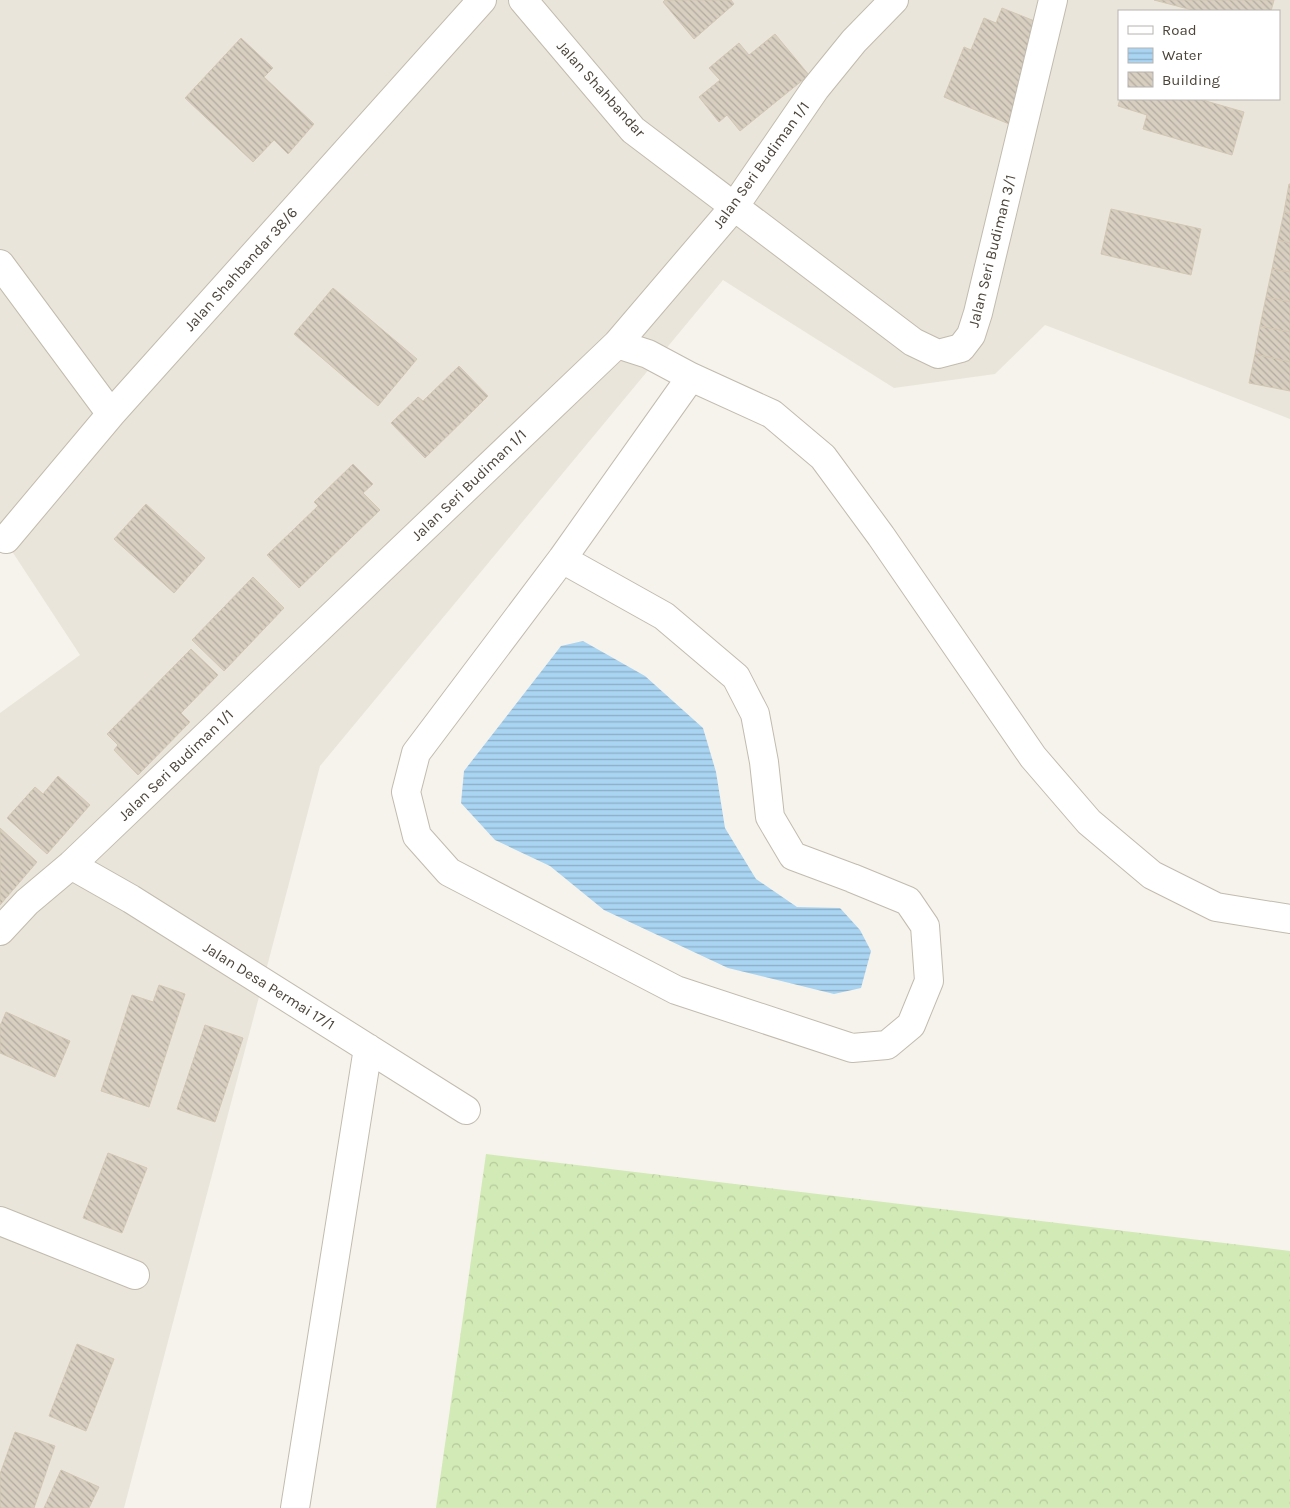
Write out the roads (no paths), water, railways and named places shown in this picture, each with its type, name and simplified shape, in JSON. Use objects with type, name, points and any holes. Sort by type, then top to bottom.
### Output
[{"type":"street","name":"Jalan Shahbandar","points":[[523,0],[633,130],[734,207]]},
{"type":"street","name":"Jalan Seri Budiman 1/1","points":[[0,931],[27,902],[71,865],[617,344],[734,207],[815,90],[854,41],[894,0]]},
{"type":"street","name":"Jalan Seri Budiman 3/1","points":[[734,207],[913,342],[938,354],[961,348],[971,335],[978,313],[1053,0]]},
{"type":"street","name":"Jalan Shahbandar 38/6","points":[[6,539],[111,414],[481,1]]},
{"type":"street","points":[[0,264],[111,414]]},
{"type":"street","points":[[617,344],[648,354],[772,414],[823,457],[887,544],[1033,758],[1089,822],[1152,875],[1216,907],[1290,919]]},
{"type":"street","points":[[562,559],[664,616],[736,678],[755,714],[764,762],[770,817],[793,856],[908,901],[925,926],[929,981],[911,1025],[887,1045],[852,1048],[676,990],[449,872],[417,836],[406,792],[416,753],[562,559],[692,376]]},
{"type":"street","name":"Jalan Desa Permai 17/1","points":[[71,865],[131,899],[466,1110]]},
{"type":"street","points":[[295,1508],[368,1048]]},
{"type":"street","points":[[0,1221],[135,1275]]},
{"type":"water","points":[[583,641],[645,676],[703,728],[716,772],[725,828],[756,879],[797,907],[840,908],[860,930],[871,951],[861,988],[834,994],[728,968],[604,910],[550,866],[495,840],[461,803],[464,771],[561,646]]}]
